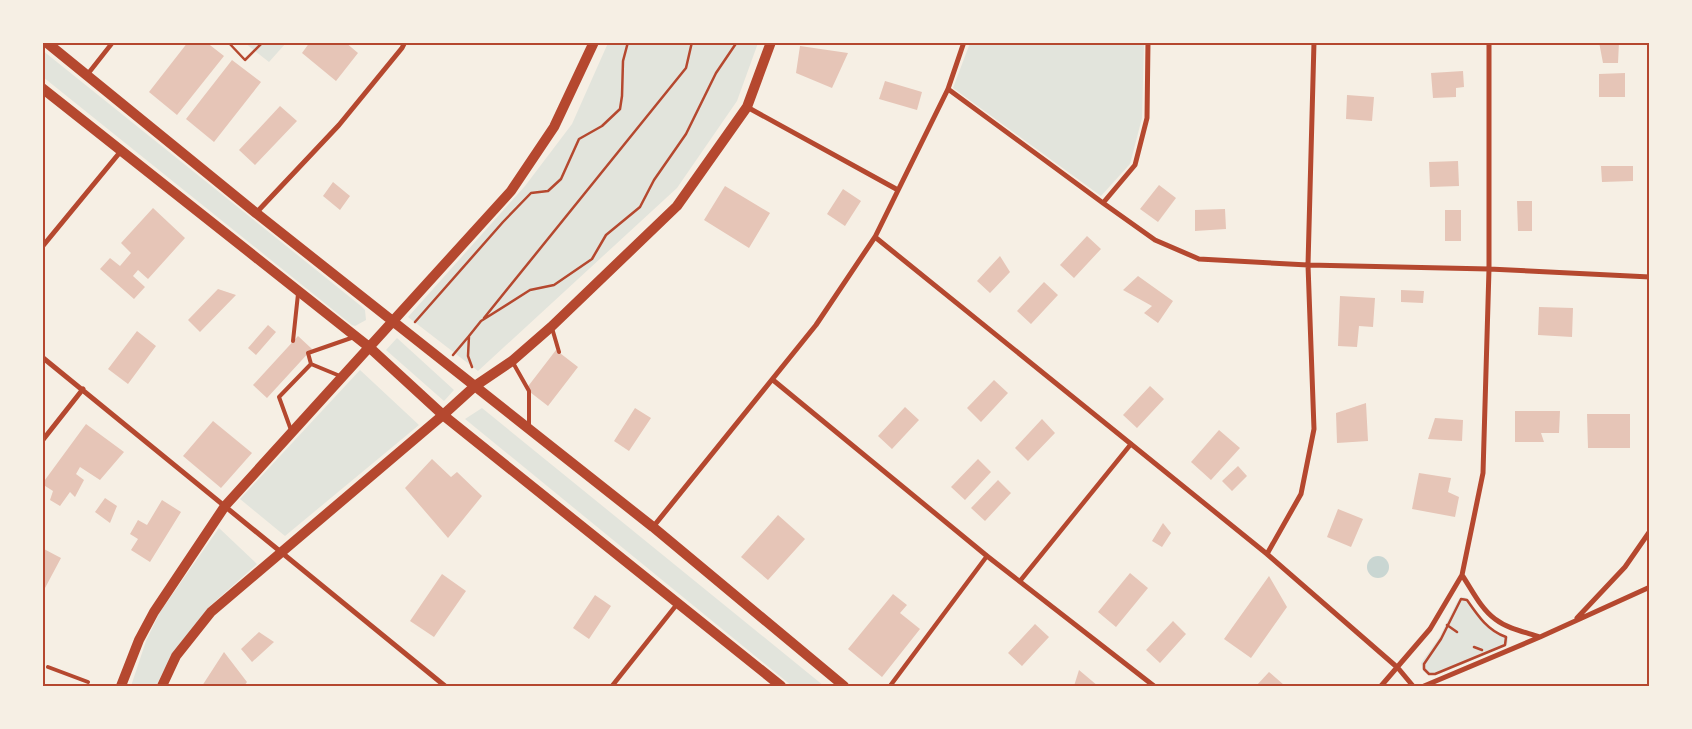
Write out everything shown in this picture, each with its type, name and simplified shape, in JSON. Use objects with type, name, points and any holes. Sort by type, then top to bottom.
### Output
[{"type":"main road","points":[[46,42],[392,322],[653,527],[844,686]]},
{"type":"main road","points":[[121,686],[139,640],[154,612],[225,506],[511,191],[554,127],[594,42]]},
{"type":"main road","points":[[162,686],[176,656],[211,612],[475,386],[512,361],[551,327],[677,206],[747,107],[771,42]]},
{"type":"main road","points":[[42,88],[369,347],[443,415],[781,686]]},
{"type":"street","points":[[87,75],[113,42]]},
{"type":"street","points":[[256,213],[339,126],[405,42]]},
{"type":"street","points":[[653,527],[816,325],[875,237],[948,89],[964,42]]},
{"type":"street","points":[[1103,204],[1135,165],[1147,118],[1148,42]]},
{"type":"street","points":[[1267,554],[1301,494],[1314,429],[1308,265],[1314,42]]},
{"type":"street","points":[[1380,686],[1398,668],[1430,629],[1462,575],[1483,472],[1489,269],[1489,42]]},
{"type":"street","points":[[948,89],[1103,204],[1155,240],[1199,259],[1308,265],[1489,269],[1650,277]]},
{"type":"street","points":[[747,107],[898,190]]},
{"type":"street","points":[[42,247],[121,151]]},
{"type":"street","points":[[875,237],[1267,554],[1398,668],[1413,686]]},
{"type":"street","points":[[42,357],[445,686]]},
{"type":"street","points":[[772,380],[1020,582],[1154,686]]},
{"type":"street","points":[[42,441],[83,389]]},
{"type":"street","points":[[1020,582],[1131,444]]},
{"type":"street","points":[[1575,621],[1625,567],[1650,531]]},
{"type":"street","points":[[890,686],[988,556]]},
{"type":"street","points":[[1462,575],[1485,610],[1495,619],[1508,626],[1540,637]]},
{"type":"street","points":[[1424,686],[1540,637],[1650,587]]},
{"type":"street","points":[[612,686],[678,604]]},
{"type":"lane","points":[[293,341],[298,291]]},
{"type":"lane","points":[[551,327],[559,352]]},
{"type":"lane","points":[[311,364],[308,354],[354,336]]},
{"type":"lane","points":[[512,361],[529,391],[529,429]]},
{"type":"lane","points":[[311,364],[342,377]]},
{"type":"lane","points":[[292,433],[279,397],[311,364]]},
{"type":"lane","points":[[48,667],[88,682]]},
{"type":"path","points":[[228,42],[246,60],[263,42]]},
{"type":"path","points":[[406,332],[531,193],[548,191],[561,179],[579,138],[602,126],[620,108],[623,61],[628,42]]},
{"type":"path","points":[[446,364],[686,68],[692,42]]},
{"type":"path","points":[[481,321],[530,290],[554,285],[592,259],[606,235],[640,207],[654,180],[686,134],[716,73],[737,42]]},
{"type":"path","points":[[469,336],[468,356],[474,372],[475,386]]},
{"type":"path","points":[[1465,599],[1486,625],[1496,634],[1506,637],[1506,642],[1505,645],[1435,674],[1429,674],[1424,670],[1424,664],[1448,625],[1459,601],[1465,599]]},
{"type":"path","points":[[1448,625],[1457,632]]},
{"type":"shaded area","points":[[245,43],[286,43],[269,62]]},
{"type":"shaded area","points":[[608,43],[758,43],[737,101],[677,188],[478,371],[408,317],[525,186],[572,124]]},
{"type":"shaded area","points":[[970,43],[1144,43],[1142,118],[1130,164],[1101,196],[953,88]]},
{"type":"shaded area","points":[[42,50],[361,306],[365,310],[366,320],[355,326],[352,325],[43,77]]},
{"type":"shaded area","points":[[397,338],[454,390],[444,401],[386,350]]},
{"type":"shaded area","points":[[360,370],[419,425],[285,536],[240,499]]},
{"type":"shaded area","points":[[482,408],[824,686],[792,686],[465,419]]},
{"type":"shaded area","points":[[219,528],[257,564],[211,605],[173,653],[156,686],[131,686],[146,641],[160,612]]},
{"type":"shaded area","points":[[1378,556],[1386,559],[1389,567],[1386,575],[1378,578],[1370,575],[1367,567],[1370,559]]},
{"type":"shaded area","points":[[1464,597],[1486,623],[1496,632],[1508,637],[1508,642],[1506,646],[1439,674],[1429,675],[1423,671],[1421,663],[1439,638],[1457,602],[1460,598]]},
{"type":"building","points":[[188,42],[206,42],[224,56],[177,115],[149,92]]},
{"type":"building","points":[[310,42],[345,42],[358,53],[336,81],[302,53]]},
{"type":"building","points":[[1599,42],[1619,42],[1618,63],[1603,63]]},
{"type":"building","points":[[800,46],[848,53],[832,88],[796,73]]},
{"type":"building","points":[[232,60],[261,82],[214,142],[186,119]]},
{"type":"building","points":[[1463,71],[1464,87],[1456,88],[1456,97],[1433,98],[1431,73]]},
{"type":"building","points":[[1625,73],[1625,97],[1599,97],[1599,74]]},
{"type":"building","points":[[885,81],[922,92],[917,110],[879,99]]},
{"type":"building","points":[[1347,95],[1374,97],[1372,121],[1346,119]]},
{"type":"building","points":[[280,106],[297,121],[255,165],[239,150]]},
{"type":"building","points":[[1458,161],[1459,186],[1430,187],[1429,162]]},
{"type":"building","points":[[1601,166],[1633,166],[1633,181],[1602,182]]},
{"type":"building","points":[[333,182],[350,196],[340,210],[323,196]]},
{"type":"building","points":[[1159,185],[1176,198],[1158,222],[1140,209]]},
{"type":"building","points":[[725,186],[770,213],[749,248],[704,220]]},
{"type":"building","points":[[843,189],[861,201],[845,226],[827,214]]},
{"type":"building","points":[[1517,201],[1532,201],[1532,231],[1518,231]]},
{"type":"building","points":[[153,208],[185,238],[148,279],[138,270],[133,276],[145,287],[134,299],[100,269],[110,258],[120,266],[131,253],[121,243]]},
{"type":"building","points":[[1225,209],[1226,229],[1195,231],[1195,210]]},
{"type":"building","points":[[1445,210],[1461,210],[1461,241],[1445,241]]},
{"type":"building","points":[[1087,236],[1101,249],[1074,278],[1060,265]]},
{"type":"building","points":[[1000,256],[1010,272],[990,293],[977,281]]},
{"type":"building","points":[[1138,276],[1173,301],[1158,323],[1144,313],[1152,306],[1123,290]]},
{"type":"building","points":[[1044,282],[1058,295],[1031,324],[1017,311]]},
{"type":"building","points":[[218,289],[236,295],[200,332],[188,320]]},
{"type":"building","points":[[1401,290],[1424,291],[1423,303],[1401,302]]},
{"type":"building","points":[[1340,296],[1375,298],[1373,327],[1359,326],[1357,347],[1338,346]]},
{"type":"building","points":[[1539,307],[1573,308],[1572,337],[1538,335]]},
{"type":"building","points":[[268,325],[276,332],[256,355],[248,348]]},
{"type":"building","points":[[137,331],[156,346],[128,384],[108,369]]},
{"type":"building","points":[[298,336],[312,349],[267,398],[253,385]]},
{"type":"building","points":[[556,350],[578,367],[548,406],[526,389]]},
{"type":"building","points":[[994,380],[1008,393],[981,422],[967,408]]},
{"type":"building","points":[[1150,386],[1164,399],[1137,428],[1123,415]]},
{"type":"building","points":[[1366,403],[1368,441],[1337,443],[1336,413]]},
{"type":"building","points":[[905,407],[919,420],[892,449],[878,436]]},
{"type":"building","points":[[635,408],[651,418],[629,451],[614,441]]},
{"type":"building","points":[[1515,411],[1560,411],[1559,433],[1541,433],[1544,442],[1515,442]]},
{"type":"building","points":[[1587,414],[1630,414],[1630,448],[1588,448]]},
{"type":"building","points":[[1435,418],[1463,420],[1462,441],[1428,439]]},
{"type":"building","points":[[1042,419],[1055,433],[1028,461],[1015,448]]},
{"type":"building","points":[[213,421],[252,453],[221,488],[183,456]]},
{"type":"building","points":[[86,424],[124,452],[100,480],[80,467],[76,474],[84,480],[75,497],[70,492],[60,506],[50,500],[53,491],[42,484]]},
{"type":"building","points":[[1219,430],[1240,448],[1211,480],[1191,462]]},
{"type":"building","points":[[432,459],[451,477],[457,472],[482,496],[448,538],[405,488]]},
{"type":"building","points":[[978,459],[991,472],[965,500],[951,487]]},
{"type":"building","points":[[1238,466],[1247,476],[1232,491],[1222,481]]},
{"type":"building","points":[[1419,473],[1451,478],[1448,492],[1459,497],[1455,517],[1412,509]]},
{"type":"building","points":[[998,480],[1011,493],[985,521],[971,508]]},
{"type":"building","points":[[105,498],[117,506],[110,523],[95,512]]},
{"type":"building","points":[[162,500],[181,512],[150,562],[131,550],[138,539],[130,534],[138,520],[147,525]]},
{"type":"building","points":[[1338,509],[1363,519],[1351,547],[1327,537]]},
{"type":"building","points":[[778,515],[805,539],[768,580],[741,557]]},
{"type":"building","points":[[1163,523],[1171,533],[1162,547],[1152,541]]},
{"type":"building","points":[[42,548],[61,558],[45,588],[42,586]]},
{"type":"building","points":[[1130,573],[1148,588],[1116,627],[1098,612]]},
{"type":"building","points":[[442,574],[466,591],[434,637],[410,621]]},
{"type":"building","points":[[1269,576],[1287,607],[1251,658],[1224,639]]},
{"type":"building","points":[[893,594],[907,605],[900,613],[920,629],[882,677],[848,649]]},
{"type":"building","points":[[595,595],[611,606],[589,639],[573,628]]},
{"type":"building","points":[[1173,621],[1186,634],[1160,663],[1146,650]]},
{"type":"building","points":[[1035,624],[1049,637],[1022,666],[1008,653]]},
{"type":"building","points":[[259,632],[274,642],[252,662],[241,649]]},
{"type":"building","points":[[224,652],[247,682],[244,686],[202,686]]},
{"type":"building","points":[[1079,670],[1098,686],[1074,686]]},
{"type":"building","points":[[1269,672],[1284,685],[1256,686]]}]
